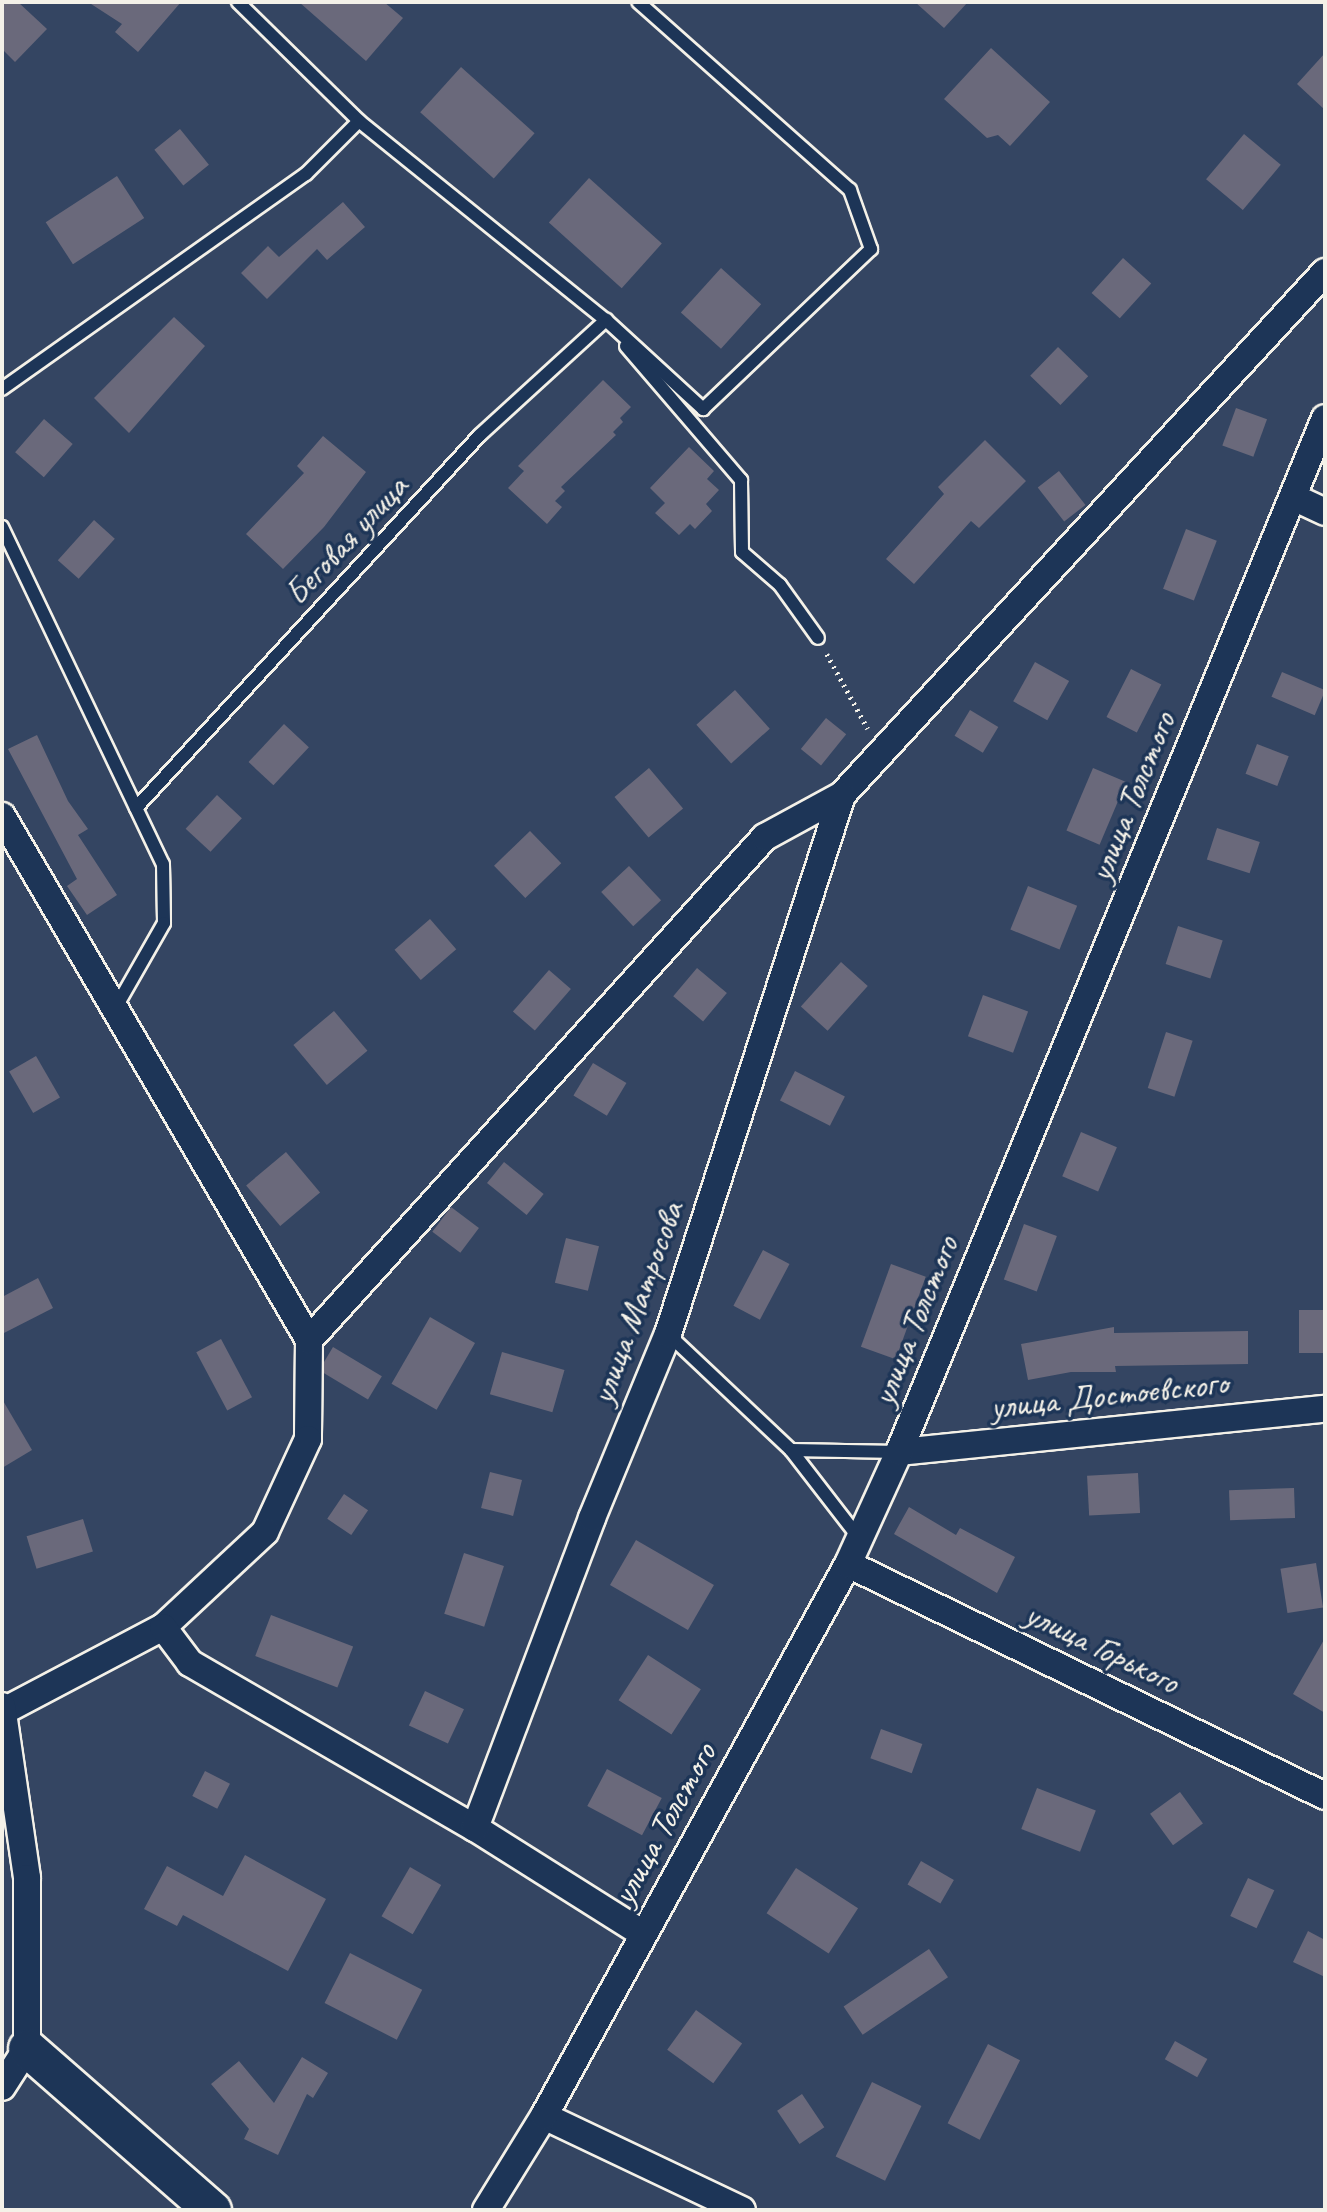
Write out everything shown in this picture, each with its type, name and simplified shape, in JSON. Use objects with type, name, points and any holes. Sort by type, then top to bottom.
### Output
[{"type":"street","points":[[309,1340],[765,837],[842,795],[1325,272]]},
{"type":"street","name":"улица Толстого","points":[[486,2210],[544,2116],[848,1564],[900,1451],[1325,418]]},
{"type":"street","points":[[1293,497],[1325,512]]},
{"type":"street","name":"улица Матросова","points":[[475,1828],[592,1518],[668,1334],[842,795]]},
{"type":"street","points":[[2,816],[309,1340],[308,1439],[265,1532],[163,1627],[3,1709],[27,1878],[18,2055],[2,2087]]},
{"type":"street","name":"улица Достоевского","points":[[900,1451],[1325,1409]]},
{"type":"street","name":"улица Горького","points":[[848,1564],[1325,1796]]},
{"type":"street","points":[[163,1627],[190,1663],[475,1828],[643,1934]]},
{"type":"street","points":[[18,2055],[212,2210]]},
{"type":"street","points":[[544,2116],[742,2210]]},
{"type":"lane","points":[[238,2],[359,121],[606,320],[703,409],[871,248],[850,190],[638,2]]},
{"type":"lane","points":[[2,389],[306,174],[359,121]]},
{"type":"lane","points":[[606,320],[656,385],[741,480],[742,552],[780,585],[818,638]]},
{"type":"lane","name":"Беговая улица","points":[[136,808],[480,435],[606,320]]},
{"type":"lane","points":[[2,527],[163,864],[164,923],[115,1009]]},
{"type":"lane","points":[[668,1334],[791,1450],[859,1539]]},
{"type":"lane","points":[[791,1450],[900,1451]]},
{"type":"path","points":[[818,638],[856,707]]},
{"type":"building","points":[[2,2],[18,2],[47,29],[15,62],[2,49]]},
{"type":"building","points":[[88,2],[181,2],[138,52],[115,32],[122,24]]},
{"type":"building","points":[[299,2],[384,2],[403,18],[366,61]]},
{"type":"building","points":[[915,2],[968,2],[944,28]]},
{"type":"building","points":[[991,48],[1050,102],[1010,146],[998,135],[987,138],[944,99]]},
{"type":"building","points":[[1325,53],[1325,110],[1297,84]]},
{"type":"building","points":[[461,67],[535,133],[494,179],[420,112]]},
{"type":"building","points":[[180,129],[209,165],[183,186],[154,150]]},
{"type":"building","points":[[1244,134],[1281,165],[1243,210],[1206,179]]},
{"type":"building","points":[[117,176],[144,218],[73,264],[46,222]]},
{"type":"building","points":[[589,178],[662,244],[622,288],[549,223]]},
{"type":"building","points":[[343,202],[365,227],[327,260],[317,249],[267,299],[241,273],[268,246],[279,257]]},
{"type":"building","points":[[1123,258],[1151,283],[1120,318],[1092,293]]},
{"type":"building","points":[[721,268],[761,304],[721,349],[681,313]]},
{"type":"building","points":[[174,317],[205,346],[129,433],[94,398]]},
{"type":"building","points":[[1058,347],[1088,376],[1060,405],[1030,376]]},
{"type":"building","points":[[603,380],[631,407],[620,418],[623,422],[613,432],[616,435],[561,487],[565,491],[555,501],[562,507],[547,524],[508,488],[524,471],[518,466]]},
{"type":"building","points":[[1236,408],[1267,419],[1253,457],[1222,446]]},
{"type":"building","points":[[44,419],[73,444],[44,477],[15,452]]},
{"type":"building","points":[[323,436],[366,472],[324,527],[283,569],[246,534],[304,473],[297,466]]},
{"type":"building","points":[[985,440],[1026,481],[979,528],[971,521],[914,584],[886,559],[944,494],[938,487]]},
{"type":"building","points":[[689,447],[714,471],[707,479],[719,490],[706,504],[712,511],[695,529],[690,524],[679,535],[655,513],[665,503],[650,488]]},
{"type":"building","points":[[1059,471],[1085,505],[1064,522],[1038,488]]},
{"type":"building","points":[[94,520],[115,539],[79,579],[58,560]]},
{"type":"building","points":[[1186,529],[1217,541],[1194,601],[1163,589]]},
{"type":"building","points":[[1035,662],[1069,681],[1047,720],[1013,701]]},
{"type":"building","points":[[1131,669],[1161,684],[1137,733],[1106,717]]},
{"type":"building","points":[[1282,672],[1325,690],[1315,715],[1271,697]]},
{"type":"building","points":[[735,690],[770,729],[731,763],[696,725]]},
{"type":"building","points":[[970,710],[998,727],[983,753],[955,736]]},
{"type":"building","points":[[826,718],[846,734],[821,765],[801,749]]},
{"type":"building","points":[[284,724],[309,747],[273,785],[249,762]]},
{"type":"building","points":[[37,735],[68,801],[88,829],[78,835],[117,895],[87,915],[67,886],[77,879],[8,749]]},
{"type":"building","points":[[1257,744],[1289,756],[1277,786],[1246,774]]},
{"type":"building","points":[[649,768],[683,809],[649,838],[615,797]]},
{"type":"building","points":[[1093,768],[1126,782],[1100,845],[1066,831]]},
{"type":"building","points":[[217,795],[242,818],[210,852],[186,829]]},
{"type":"building","points":[[1217,828],[1260,842],[1250,873],[1207,859]]},
{"type":"building","points":[[530,831],[561,863],[525,898],[494,866]]},
{"type":"building","points":[[629,866],[661,900],[633,926],[601,892]]},
{"type":"building","points":[[1028,886],[1077,906],[1060,949],[1010,930]]},
{"type":"building","points":[[430,919],[456,949],[421,980],[395,950]]},
{"type":"building","points":[[1178,926],[1223,941],[1210,979],[1166,964]]},
{"type":"building","points":[[841,962],[868,986],[828,1031],[801,1007]]},
{"type":"building","points":[[697,968],[727,993],[703,1021],[673,996]]},
{"type":"building","points":[[549,970],[571,989],[535,1031],[513,1012]]},
{"type":"building","points":[[983,995],[1028,1011],[1013,1053],[968,1036]]},
{"type":"building","points":[[334,1011],[367,1051],[327,1085],[293,1045]]},
{"type":"building","points":[[1166,1032],[1193,1041],[1174,1097],[1148,1088]]},
{"type":"building","points":[[36,1056],[60,1098],[33,1113],[9,1072]]},
{"type":"building","points":[[593,1063],[626,1083],[607,1116],[573,1096]]},
{"type":"building","points":[[795,1071],[845,1096],[830,1126],[780,1100]]},
{"type":"building","points":[[1081,1132],[1117,1147],[1098,1191],[1062,1176]]},
{"type":"building","points":[[286,1152],[320,1193],[280,1226],[246,1185]]},
{"type":"building","points":[[504,1162],[544,1194],[527,1215],[487,1183]]},
{"type":"building","points":[[451,1207],[479,1228],[460,1253],[432,1232]]},
{"type":"building","points":[[1024,1224],[1057,1236],[1037,1291],[1004,1279]]},
{"type":"building","points":[[566,1238],[599,1246],[588,1291],[555,1283]]},
{"type":"building","points":[[763,1250],[789,1264],[760,1320],[733,1306]]},
{"type":"building","points":[[891,1264],[926,1277],[896,1359],[861,1347]]},
{"type":"building","points":[[38,1278],[53,1308],[2,1334],[2,1297]]},
{"type":"building","points":[[1299,1310],[1325,1310],[1325,1353],[1299,1353]]},
{"type":"building","points":[[430,1317],[475,1343],[437,1410],[392,1384]]},
{"type":"building","points":[[1114,1327],[1114,1333],[1248,1331],[1248,1364],[1115,1366],[1116,1372],[1071,1372],[1028,1380],[1021,1344]]},
{"type":"building","points":[[221,1339],[252,1397],[227,1410],[196,1352]]},
{"type":"building","points":[[333,1347],[382,1376],[368,1400],[319,1370]]},
{"type":"building","points":[[502,1352],[564,1370],[552,1412],[490,1394]]},
{"type":"building","points":[[2,1399],[32,1450],[2,1468]]},
{"type":"building","points":[[490,1472],[522,1480],[513,1516],[481,1508]]},
{"type":"building","points":[[1138,1473],[1140,1513],[1089,1516],[1087,1476]]},
{"type":"building","points":[[1294,1488],[1295,1518],[1230,1520],[1229,1490]]},
{"type":"building","points":[[344,1494],[368,1510],[351,1535],[327,1519]]},
{"type":"building","points":[[909,1507],[956,1535],[960,1528],[1015,1557],[997,1593],[894,1534]]},
{"type":"building","points":[[83,1519],[93,1552],[37,1569],[27,1536]]},
{"type":"building","points":[[636,1540],[714,1585],[688,1630],[610,1585]]},
{"type":"building","points":[[464,1553],[504,1566],[484,1627],[444,1614]]},
{"type":"building","points":[[1316,1563],[1323,1607],[1287,1613],[1280,1569]]},
{"type":"building","points":[[271,1615],[353,1647],[337,1688],[255,1656]]},
{"type":"building","points":[[1325,1638],[1325,1713],[1293,1694]]},
{"type":"building","points":[[648,1655],[701,1689],[671,1735],[619,1700]]},
{"type":"building","points":[[425,1691],[464,1709],[448,1744],[409,1725]]},
{"type":"building","points":[[881,1729],[922,1744],[912,1773],[870,1758]]},
{"type":"building","points":[[607,1769],[662,1798],[642,1835],[587,1806]]},
{"type":"building","points":[[205,1771],[230,1784],[217,1809],[192,1796]]},
{"type":"building","points":[[1037,1788],[1096,1811],[1080,1852],[1021,1829]]},
{"type":"building","points":[[1180,1792],[1203,1824],[1173,1845],[1150,1814]]},
{"type":"building","points":[[245,1855],[326,1899],[288,1971],[183,1915],[177,1926],[144,1909],[167,1866],[223,1896]]},
{"type":"building","points":[[921,1861],[954,1880],[940,1903],[908,1884]]},
{"type":"building","points":[[410,1867],[441,1885],[413,1934],[382,1916]]},
{"type":"building","points":[[796,1868],[858,1908],[829,1954],[767,1913]]},
{"type":"building","points":[[1248,1878],[1274,1890],[1257,1928],[1230,1916]]},
{"type":"building","points":[[1308,1931],[1325,1940],[1325,1977],[1293,1962]]},
{"type":"building","points":[[929,1949],[948,1977],[863,2035],[844,2007]]},
{"type":"building","points":[[350,1953],[422,1990],[397,2040],[325,2003]]},
{"type":"building","points":[[696,2010],[742,2044],[713,2083],[667,2050]]},
{"type":"building","points":[[1175,2041],[1207,2059],[1197,2077],[1165,2059]]},
{"type":"building","points":[[988,2044],[1020,2060],[980,2140],[948,2123]]},
{"type":"building","points":[[302,2057],[328,2073],[313,2098],[307,2094],[278,2155],[244,2139],[249,2129],[211,2084],[239,2061],[274,2103]]},
{"type":"building","points":[[872,2082],[921,2106],[885,2181],[836,2157]]},
{"type":"building","points":[[802,2094],[824,2127],[799,2144],[777,2111]]}]
